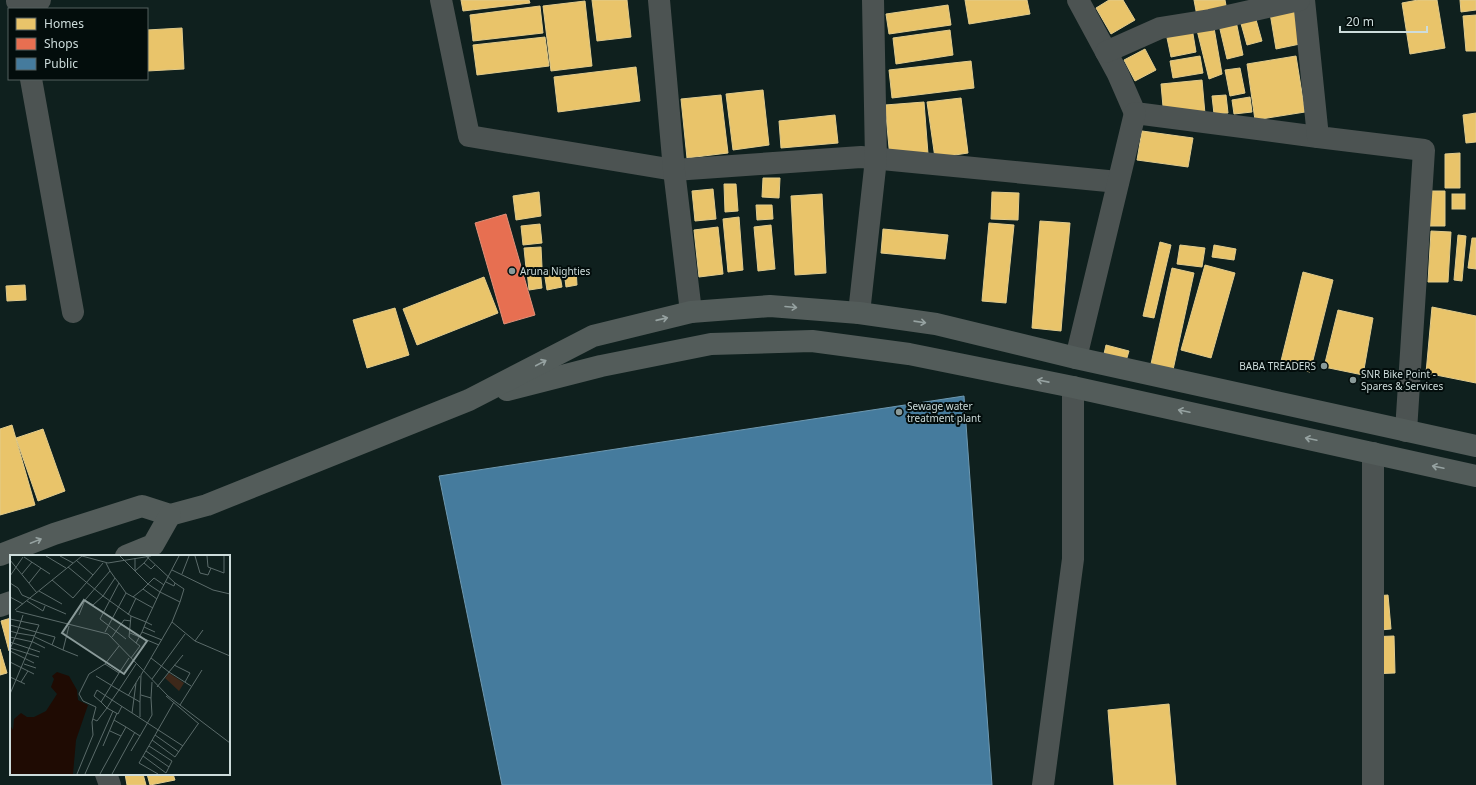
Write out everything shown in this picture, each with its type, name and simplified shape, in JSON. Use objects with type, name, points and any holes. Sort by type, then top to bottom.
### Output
[{"type":"main road","points":[[0,555],[54,534],[142,506],[170,515],[207,505],[462,403],[593,336],[691,312],[770,306],[859,313],[936,324],[1076,358],[1476,446]]},
{"type":"main road","points":[[462,403],[600,366],[711,344],[812,341],[909,354],[1073,387],[1476,476]]},
{"type":"main road","points":[[128,555],[153,545],[170,515]]},
{"type":"main road","points":[[0,606],[10,602]]},
{"type":"street","points":[[17,4],[40,0]]},
{"type":"street","points":[[442,0],[469,136],[674,170],[861,157],[1118,182]]},
{"type":"street","points":[[659,0],[674,170],[691,312]]},
{"type":"street","points":[[859,313],[876,158],[873,0]]},
{"type":"street","points":[[1076,358],[1135,113],[1118,74],[1078,0]]},
{"type":"street","points":[[1106,52],[1160,28],[1210,20],[1299,0]]},
{"type":"street","points":[[1304,0],[1318,137]]},
{"type":"street","points":[[31,80],[73,312]]},
{"type":"street","points":[[1135,113],[1424,150],[1406,431]]},
{"type":"street","points":[[1043,785],[1073,559],[1073,387]]},
{"type":"street","points":[[1373,453],[1373,785]]},
{"type":"street","points":[[106,775],[110,785]]},
{"type":"building: Homes","points":[[461,0],[529,0],[530,3],[463,11]]},
{"type":"building: Homes","points":[[592,0],[627,0],[631,37],[597,41]]},
{"type":"building: Homes","points":[[965,0],[1027,0],[1030,14],[969,24]]},
{"type":"building: Homes","points":[[1109,0],[1123,0],[1135,20],[1111,34],[1096,8]]},
{"type":"building: Homes","points":[[1194,0],[1225,0],[1227,11],[1197,16]]},
{"type":"building: Homes","points":[[1418,0],[1437,0],[1445,48],[1410,54],[1402,3]]},
{"type":"building: Homes","points":[[1460,0],[1476,0],[1476,10],[1461,12]]},
{"type":"building: Homes","points":[[585,1],[592,66],[551,71],[543,6]]},
{"type":"building: Homes","points":[[948,5],[951,25],[889,34],[886,14]]},
{"type":"building: Homes","points":[[540,6],[543,33],[473,41],[470,15]]},
{"type":"building: Homes","points":[[1294,9],[1300,44],[1276,49],[1270,13]]},
{"type":"building: Homes","points":[[1476,15],[1476,51],[1466,51],[1463,16]]},
{"type":"building: Homes","points":[[1255,16],[1262,41],[1247,45],[1240,20]]},
{"type":"building: Homes","points":[[1236,21],[1243,55],[1227,59],[1219,25]]},
{"type":"building: Homes","points":[[1213,22],[1222,74],[1209,79],[1196,26]]},
{"type":"building: Homes","points":[[182,28],[184,69],[148,71],[148,30]]},
{"type":"building: Homes","points":[[1192,28],[1196,52],[1171,57],[1166,33]]},
{"type":"building: Homes","points":[[950,30],[953,55],[896,64],[893,38]]},
{"type":"building: Homes","points":[[545,37],[549,66],[477,75],[473,45]]},
{"type":"building: Homes","points":[[1145,49],[1156,70],[1135,81],[1124,60]]},
{"type":"building: Homes","points":[[1200,56],[1203,73],[1173,78],[1170,61]]},
{"type":"building: Homes","points":[[1296,56],[1305,112],[1255,120],[1247,64]]},
{"type":"building: Homes","points":[[971,61],[974,88],[892,98],[889,70]]},
{"type":"building: Homes","points":[[636,67],[640,101],[558,112],[554,77]]},
{"type":"building: Homes","points":[[1240,68],[1245,93],[1230,96],[1225,70]]},
{"type":"building: Homes","points":[[1202,80],[1205,114],[1164,118],[1161,84]]},
{"type":"building: Homes","points":[[763,90],[769,145],[733,150],[726,94]]},
{"type":"building: Homes","points":[[721,95],[728,153],[687,158],[681,99]]},
{"type":"building: Homes","points":[[1226,95],[1228,113],[1214,114],[1212,96]]},
{"type":"building: Homes","points":[[1250,97],[1252,112],[1234,114],[1232,100]]},
{"type":"building: Homes","points":[[961,98],[968,153],[935,158],[927,102]]},
{"type":"building: Homes","points":[[924,102],[928,154],[890,158],[885,105]]},
{"type":"building: Homes","points":[[1476,113],[1476,142],[1466,143],[1463,115]]},
{"type":"building: Homes","points":[[835,115],[838,143],[781,148],[779,121]]},
{"type":"building: Homes","points":[[1142,131],[1193,138],[1188,167],[1137,160]]},
{"type":"building: Homes","points":[[1460,153],[1460,188],[1445,188],[1445,154]]},
{"type":"building: Homes","points":[[763,178],[780,178],[779,198],[762,197]]},
{"type":"building: Homes","points":[[724,184],[736,184],[738,211],[725,212]]},
{"type":"building: Homes","points":[[713,189],[716,219],[695,221],[692,191]]},
{"type":"building: Homes","points":[[1431,191],[1445,191],[1445,226],[1430,226]]},
{"type":"building: Homes","points":[[539,192],[541,216],[516,220],[513,196]]},
{"type":"building: Homes","points":[[992,192],[1019,193],[1018,220],[991,219]]},
{"type":"building: Homes","points":[[822,194],[826,273],[795,275],[791,196]]},
{"type":"building: Homes","points":[[1452,194],[1465,194],[1465,209],[1452,209]]},
{"type":"building: Homes","points":[[756,205],[772,205],[773,219],[757,220]]},
{"type":"building: Homes","points":[[739,217],[743,270],[728,272],[723,219]]},
{"type":"building: Homes","points":[[1040,221],[1070,223],[1061,331],[1032,328]]},
{"type":"building: Homes","points":[[989,223],[1014,225],[1006,303],[982,301]]},
{"type":"building: Homes","points":[[540,224],[542,243],[523,245],[521,226]]},
{"type":"building: Homes","points":[[771,225],[775,269],[758,271],[754,227]]},
{"type":"building: Homes","points":[[718,227],[723,274],[699,277],[694,230]]},
{"type":"building: Homes","points":[[883,229],[948,235],[945,259],[881,253]]},
{"type":"building: Homes","points":[[1431,231],[1451,232],[1448,282],[1428,282]]},
{"type":"building: Homes","points":[[1458,235],[1466,236],[1462,281],[1454,280]]},
{"type":"building: Homes","points":[[1472,238],[1476,238],[1476,269],[1468,268]]},
{"type":"building: Homes","points":[[1160,242],[1171,245],[1154,318],[1143,316]]},
{"type":"building: Homes","points":[[1180,245],[1205,248],[1202,267],[1177,264]]},
{"type":"building: Homes","points":[[1214,245],[1236,249],[1234,260],[1212,257]]},
{"type":"building: Homes","points":[[541,247],[542,267],[526,268],[524,248]]},
{"type":"building: Homes","points":[[1205,265],[1235,273],[1211,358],[1181,350]]},
{"type":"building: Homes","points":[[1172,268],[1194,273],[1173,370],[1151,364]]},
{"type":"building: Homes","points":[[540,269],[542,288],[529,290],[527,271]]},
{"type":"building: Homes","points":[[559,269],[562,287],[547,290],[544,271]]},
{"type":"building: Homes","points":[[576,269],[577,285],[566,287],[564,271]]},
{"type":"building: Homes","points":[[1303,272],[1333,280],[1310,372],[1280,365]]},
{"type":"building: Homes","points":[[484,277],[498,313],[417,345],[403,309]]},
{"type":"building: Homes","points":[[25,285],[26,300],[7,301],[6,286]]},
{"type":"building: Homes","points":[[1432,307],[1476,316],[1476,383],[1426,373]]},
{"type":"building: Homes","points":[[395,308],[409,355],[367,368],[353,320]]},
{"type":"building: Homes","points":[[1338,310],[1373,318],[1363,375],[1324,367]]},
{"type":"building: Homes","points":[[1106,345],[1129,351],[1126,361],[1104,354]]},
{"type":"building: Homes","points":[[12,425],[35,505],[0,515],[0,429]]},
{"type":"building: Homes","points":[[43,429],[65,491],[38,501],[16,438]]},
{"type":"building: Homes","points":[[1388,595],[1391,629],[1369,631],[1365,597]]},
{"type":"building: Homes","points":[[10,618],[10,651],[9,651],[1,621]]},
{"type":"building: Homes","points":[[1394,636],[1395,673],[1368,674],[1366,637]]},
{"type":"building: Homes","points":[[0,649],[7,673],[0,675]]},
{"type":"building: Homes","points":[[1169,704],[1176,785],[1114,785],[1108,710]]},
{"type":"building: Homes","points":[[125,775],[143,775],[146,785],[127,785]]},
{"type":"building: Homes","points":[[147,775],[173,775],[175,780],[150,785]]},
{"type":"building: Shops","points":[[506,214],[535,315],[504,324],[475,223]]},
{"type":"building: Public","points":[[964,396],[992,785],[502,785],[439,476]]},
{"type":"place","name":"Aruna Nighties","points":[[512,271]]},
{"type":"place","name":"BABA TREADERS","points":[[1324,366]]},
{"type":"place","name":"SNR Bike Point - Spares & Services","points":[[1353,380]]},
{"type":"place","name":"Sewage water treatment plant","points":[[899,412]]}]
